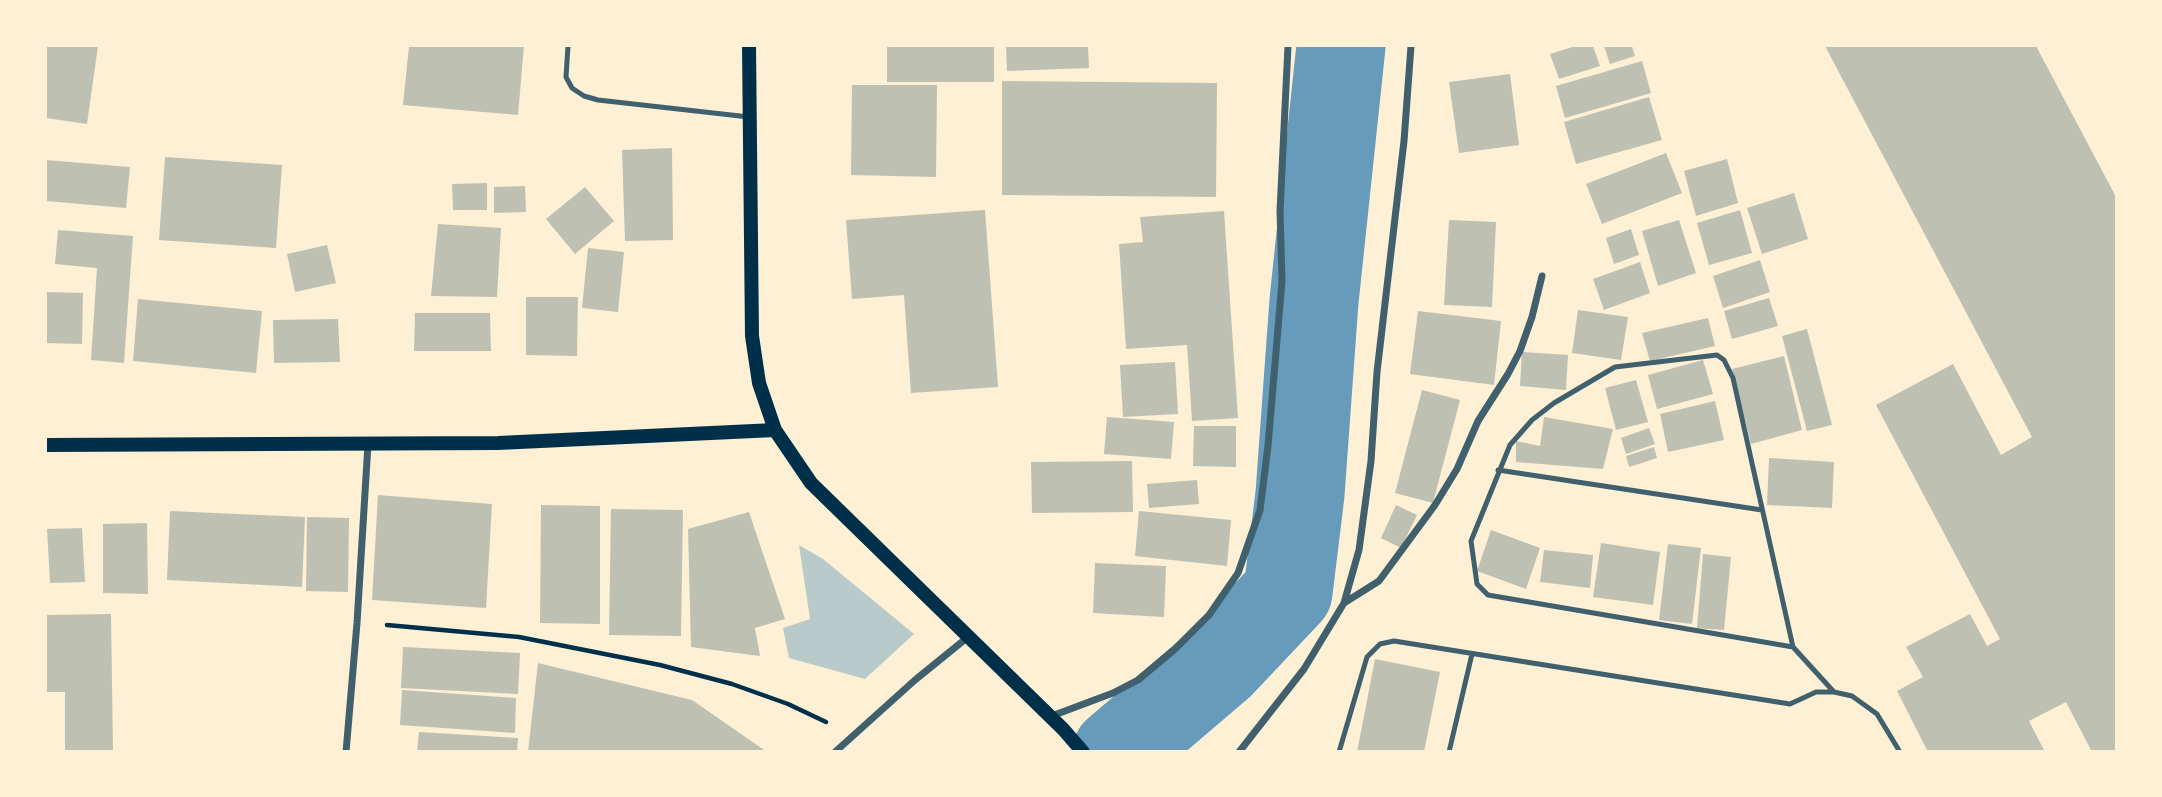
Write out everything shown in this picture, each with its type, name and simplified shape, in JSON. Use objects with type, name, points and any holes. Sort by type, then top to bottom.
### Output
[{"type":"main road","points":[[749,46],[752,336],[759,383],[775,430],[811,483],[1083,751]]},
{"type":"main road","points":[[46,445],[498,443],[775,430]]},
{"type":"street","points":[[1049,716],[1113,693],[1138,680],[1175,649],[1209,615],[1238,573],[1260,510],[1269,433],[1282,281],[1280,212],[1288,46]]},
{"type":"street","points":[[1239,751],[1304,669],[1344,603],[1359,550],[1371,461],[1377,372],[1404,141],[1411,46]]},
{"type":"street","points":[[1344,603],[1379,581],[1435,505],[1457,469],[1478,421],[1520,351],[1542,276]]},
{"type":"street","points":[[346,751],[368,443]]},
{"type":"street","points":[[835,751],[915,680],[968,638]]},
{"type":"lane","points":[[568,46],[566,77],[572,88],[584,96],[598,100],[750,117]]},
{"type":"lane","points":[[1793,647],[1488,595],[1477,584],[1471,541],[1510,445],[1532,420],[1554,403],[1615,367],[1717,355],[1724,360],[1732,379],[1793,647],[1834,692]]},
{"type":"lane","points":[[1498,470],[1762,510]]},
{"type":"lane","points":[[1339,751],[1367,657],[1380,645],[1394,641],[1790,704],[1816,692],[1834,692],[1852,696],[1877,714],[1900,751]]},
{"type":"lane","points":[[1449,751],[1472,654]]},
{"type":"path","points":[[357,623],[519,637],[660,665],[732,684],[777,700],[852,736]]},
{"type":"shaded area","points":[[799,545],[823,559],[914,634],[865,679],[789,658],[783,628],[810,619]]},
{"type":"building","points":[[46,46],[98,46],[87,124],[46,118]]},
{"type":"building","points":[[409,46],[524,46],[518,115],[403,105]]},
{"type":"building","points":[[887,46],[994,46],[994,82],[887,82]]},
{"type":"building","points":[[1006,46],[1088,46],[1089,68],[1007,71]]},
{"type":"building","points":[[1576,46],[1593,46],[1600,66],[1559,79],[1550,54]]},
{"type":"building","points":[[1604,46],[1632,46],[1635,56],[1610,64]]},
{"type":"building","points":[[1825,46],[2036,46],[2116,197],[2116,752],[2092,752],[2066,702],[2029,721],[2045,752],[1928,752],[1897,691],[1923,677],[1906,647],[1970,614],[1987,646],[2000,639],[1876,405],[1953,364],[2001,455],[2032,437]]},
{"type":"building","points":[[1642,61],[1651,93],[1565,118],[1556,86]]},
{"type":"building","points":[[1510,74],[1519,145],[1459,153],[1449,82]]},
{"type":"building","points":[[1002,81],[1217,83],[1216,197],[1002,195]]},
{"type":"building","points":[[852,85],[937,85],[936,177],[851,175]]},
{"type":"building","points":[[1649,97],[1662,140],[1576,164],[1564,122]]},
{"type":"building","points":[[672,148],[673,240],[625,241],[622,150]]},
{"type":"building","points":[[1666,153],[1682,193],[1602,224],[1586,184]]},
{"type":"building","points":[[165,157],[282,165],[276,248],[159,240]]},
{"type":"building","points":[[1727,159],[1738,203],[1696,216],[1684,171]]},
{"type":"building","points":[[46,160],[130,167],[126,208],[46,201]]},
{"type":"building","points":[[487,183],[487,210],[453,210],[452,184]]},
{"type":"building","points":[[525,186],[526,212],[494,213],[494,187]]},
{"type":"building","points":[[585,187],[614,221],[575,254],[546,219]]},
{"type":"building","points":[[1794,193],[1808,239],[1762,254],[1747,208]]},
{"type":"building","points":[[985,210],[998,387],[911,393],[904,295],[852,299],[846,220]]},
{"type":"building","points":[[1740,210],[1752,253],[1709,265],[1697,223]]},
{"type":"building","points":[[1224,211],[1238,418],[1192,421],[1187,345],[1126,349],[1119,244],[1143,242],[1140,217]]},
{"type":"building","points":[[1449,220],[1496,222],[1492,307],[1444,305]]},
{"type":"building","points":[[1679,220],[1696,273],[1658,286],[1642,231]]},
{"type":"building","points":[[438,224],[501,228],[497,297],[431,296]]},
{"type":"building","points":[[1631,229],[1639,255],[1614,264],[1606,238]]},
{"type":"building","points":[[58,230],[133,236],[124,363],[91,360],[97,268],[55,264]]},
{"type":"building","points":[[327,245],[336,283],[295,292],[287,254]]},
{"type":"building","points":[[588,248],[624,252],[618,312],[582,308]]},
{"type":"building","points":[[1760,260],[1770,292],[1723,308],[1713,276]]},
{"type":"building","points":[[1640,262],[1650,293],[1604,310],[1593,279]]},
{"type":"building","points":[[46,292],[83,293],[82,344],[46,343]]},
{"type":"building","points":[[526,297],[578,297],[577,356],[526,355]]},
{"type":"building","points":[[1769,298],[1778,326],[1732,339],[1724,311]]},
{"type":"building","points":[[138,299],[262,311],[256,373],[133,361]]},
{"type":"building","points":[[1578,310],[1628,317],[1621,360],[1572,353]]},
{"type":"building","points":[[1418,311],[1501,321],[1494,385],[1410,374]]},
{"type":"building","points":[[415,313],[490,313],[491,351],[414,351]]},
{"type":"building","points":[[1708,318],[1715,346],[1650,361],[1642,333]]},
{"type":"building","points":[[338,319],[340,362],[274,363],[273,320]]},
{"type":"building","points":[[1807,329],[1832,425],[1807,431],[1782,336]]},
{"type":"building","points":[[1522,352],[1568,355],[1566,390],[1520,386]]},
{"type":"building","points":[[1784,356],[1802,430],[1751,444],[1732,369]]},
{"type":"building","points":[[1703,360],[1713,394],[1657,409],[1648,375]]},
{"type":"building","points":[[1175,362],[1178,414],[1123,417],[1120,365]]},
{"type":"building","points":[[1636,380],[1648,422],[1616,430],[1605,388]]},
{"type":"building","points":[[1422,390],[1460,400],[1433,503],[1395,493]]},
{"type":"building","points":[[1715,401],[1724,440],[1668,452],[1660,414]]},
{"type":"building","points":[[1107,417],[1174,422],[1171,459],[1104,454]]},
{"type":"building","points":[[1544,417],[1613,429],[1603,469],[1516,462],[1516,441],[1540,446]]},
{"type":"building","points":[[1194,426],[1236,426],[1236,467],[1193,466]]},
{"type":"building","points":[[1649,428],[1655,444],[1626,454],[1621,438]]},
{"type":"building","points":[[1654,447],[1657,458],[1629,467],[1626,456]]},
{"type":"building","points":[[1769,458],[1834,462],[1832,508],[1767,505]]},
{"type":"building","points":[[1132,461],[1133,512],[1032,513],[1031,462]]},
{"type":"building","points":[[1197,480],[1199,504],[1149,508],[1147,484]]},
{"type":"building","points":[[378,495],[492,504],[486,608],[372,600]]},
{"type":"building","points":[[541,505],[600,506],[600,624],[540,623]]},
{"type":"building","points":[[1396,505],[1417,515],[1401,548],[1381,538]]},
{"type":"building","points":[[611,509],[683,510],[681,636],[609,635]]},
{"type":"building","points":[[170,511],[305,517],[302,587],[167,580]]},
{"type":"building","points":[[1139,511],[1231,520],[1227,566],[1135,556]]},
{"type":"building","points":[[749,512],[785,619],[755,628],[760,656],[691,647],[688,529]]},
{"type":"building","points":[[307,517],[349,518],[348,592],[306,591]]},
{"type":"building","points":[[147,523],[148,594],[103,593],[103,524]]},
{"type":"building","points":[[82,528],[85,582],[50,583],[47,529]]},
{"type":"building","points":[[1491,530],[1540,548],[1526,589],[1477,571]]},
{"type":"building","points":[[1601,543],[1660,552],[1653,605],[1593,597]]},
{"type":"building","points":[[1668,544],[1701,548],[1692,624],[1659,620]]},
{"type":"building","points":[[1544,550],[1593,555],[1590,588],[1540,582]]},
{"type":"building","points":[[1703,554],[1731,557],[1724,630],[1697,628]]},
{"type":"building","points":[[1095,563],[1166,566],[1164,617],[1093,613]]},
{"type":"building","points":[[111,614],[113,752],[65,752],[65,692],[46,692],[46,615]]},
{"type":"building","points":[[403,647],[520,653],[518,694],[401,688]]},
{"type":"building","points":[[1375,659],[1440,672],[1424,752],[1357,752]]},
{"type":"building","points":[[538,663],[692,700],[767,752],[528,752]]},
{"type":"building","points":[[402,690],[516,698],[515,733],[400,725]]},
{"type":"building","points":[[419,732],[518,738],[517,752],[417,752]]},
{"type":"waterway","points":[[1117,752],[1220,664],[1288,592],[1300,494],[1314,301],[1341,46]]}]
